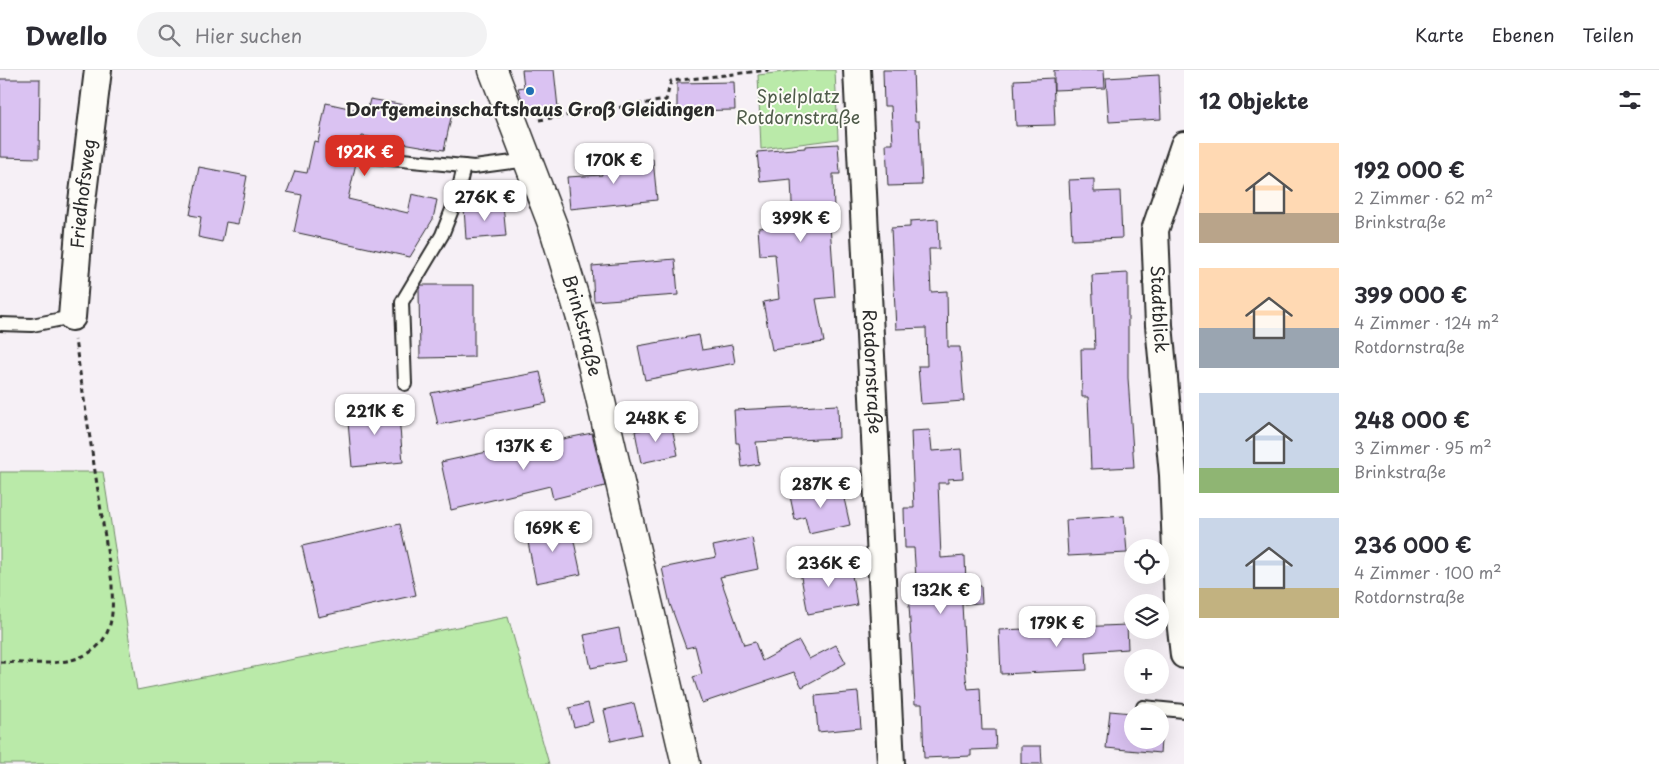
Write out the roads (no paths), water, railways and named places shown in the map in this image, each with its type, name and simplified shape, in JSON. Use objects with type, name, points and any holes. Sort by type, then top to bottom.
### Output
[{"type":"street","name":"Friedhofsweg","points":[[72,318],[80,218],[98,70]]},
{"type":"street","name":"Brinkstraße","points":[[493,70],[553,226],[597,378],[686,764]]},
{"type":"street","name":"Rotdornstraße","points":[[857,70],[891,764]]},
{"type":"street","name":"Stadtblick","points":[[1184,145],[1155,230],[1159,325],[1173,475],[1178,602],[1184,655]]},
{"type":"lane","points":[[371,157],[464,166],[528,160]]},
{"type":"lane","points":[[405,384],[402,302],[442,235],[457,197],[464,166]]},
{"type":"lane","points":[[0,324],[32,326],[72,318]]},
{"type":"lane","points":[[1169,710],[1184,711]]},
{"type":"place","name":"Dorfgemeinschaftshaus Groß Gleidingen","points":[[530,91]]},
{"type":"park label","name":"Spielplatz Rotdornstraße","points":[[798,107]]}]
